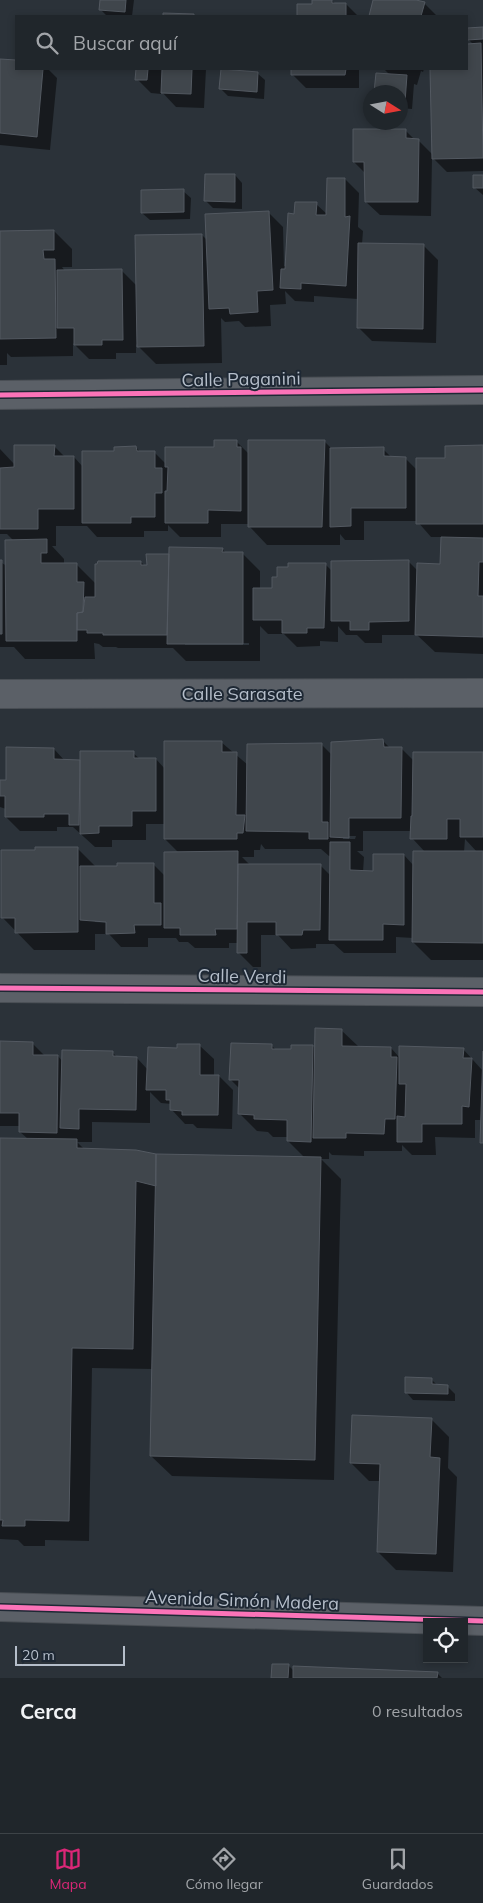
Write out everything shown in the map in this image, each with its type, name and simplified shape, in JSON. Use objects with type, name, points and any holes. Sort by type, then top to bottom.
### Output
[{"type":"street","name":"Calle Paganini","points":[[0,395],[483,390]]},
{"type":"street","name":"Calle Sarasate","points":[[0,694],[483,692]]},
{"type":"street","name":"Calle Verdi","points":[[0,988],[483,992]]},
{"type":"street","name":"Avenida Simón Madera","points":[[0,1607],[483,1621]]},
{"type":"building","points":[[100,0],[126,0],[125,12],[99,10]]},
{"type":"building","points":[[312,0],[332,0],[332,3],[346,3],[346,15],[297,15],[297,4],[312,4]]},
{"type":"building","points":[[373,0],[416,0],[425,2],[421,15],[369,15]]},
{"type":"building","points":[[163,13],[194,14],[194,15],[163,15]]},
{"type":"building","points":[[483,27],[483,39],[468,40],[468,28]]},
{"type":"building","points":[[481,43],[483,158],[432,159],[430,70],[468,70],[468,44]]},
{"type":"building","points":[[0,59],[15,60],[15,70],[43,70],[37,137],[0,133]]},
{"type":"building","points":[[136,70],[148,70],[147,80],[135,80]]},
{"type":"building","points":[[162,70],[192,70],[191,94],[161,93]]},
{"type":"building","points":[[221,70],[258,72],[257,92],[219,89]]},
{"type":"building","points":[[291,70],[346,70],[345,75],[291,75]]},
{"type":"building","points":[[376,73],[407,75],[406,85],[375,85]]},
{"type":"building","points":[[353,129],[406,130],[406,138],[419,139],[418,202],[365,202],[364,162],[353,162]]},
{"type":"building","points":[[205,174],[235,174],[235,202],[204,201]]},
{"type":"building","points":[[473,175],[483,175],[483,188],[473,188]]},
{"type":"building","points":[[327,178],[345,178],[345,217],[350,216],[346,286],[301,283],[301,289],[280,288],[281,269],[285,269],[288,213],[294,214],[295,202],[317,202],[316,215],[326,215]]},
{"type":"building","points":[[184,189],[184,212],[141,213],[141,190]]},
{"type":"building","points":[[269,211],[273,290],[257,291],[258,312],[230,314],[229,308],[209,309],[205,214]]},
{"type":"building","points":[[54,230],[54,250],[43,250],[44,259],[55,259],[56,338],[0,339],[0,231]]},
{"type":"building","points":[[202,234],[204,346],[137,347],[135,235]]},
{"type":"building","points":[[358,243],[424,244],[423,329],[357,328]]},
{"type":"building","points":[[122,269],[123,340],[102,340],[102,345],[74,345],[74,328],[57,328],[57,270]]},
{"type":"building","points":[[214,440],[237,440],[237,447],[241,447],[241,511],[208,510],[208,523],[165,523],[165,491],[167,491],[168,467],[165,467],[165,447],[214,447]]},
{"type":"building","points":[[248,440],[325,440],[322,527],[248,527]]},
{"type":"building","points":[[14,445],[55,445],[54,456],[74,456],[74,509],[38,509],[38,529],[0,529],[0,468],[14,467]]},
{"type":"building","points":[[483,445],[483,524],[416,524],[416,458],[445,458],[445,446]]},
{"type":"building","points":[[136,446],[137,451],[155,451],[155,468],[162,468],[162,493],[155,493],[155,517],[131,517],[131,523],[82,523],[82,451],[114,451],[114,447]]},
{"type":"building","points":[[384,447],[384,456],[406,457],[406,508],[351,508],[351,526],[330,527],[330,448]]},
{"type":"building","points":[[441,537],[483,538],[483,562],[479,562],[478,596],[483,596],[483,637],[415,635],[417,563],[440,564]]},
{"type":"building","points":[[47,539],[47,553],[41,553],[41,563],[77,563],[77,582],[84,582],[83,612],[77,613],[77,641],[6,641],[5,540]]},
{"type":"building","points":[[169,547],[223,548],[222,552],[243,552],[243,644],[167,644]]},
{"type":"building","points":[[146,554],[169,554],[167,635],[103,635],[103,633],[87,633],[87,630],[77,630],[77,613],[83,612],[85,597],[95,597],[95,564],[98,561],[141,561],[141,565],[147,565]]},
{"type":"building","points":[[0,560],[2,560],[2,634],[0,634]]},
{"type":"building","points":[[409,560],[409,621],[369,622],[369,630],[350,630],[350,621],[331,621],[331,561]]},
{"type":"building","points":[[288,563],[326,563],[324,628],[307,628],[307,633],[282,633],[282,620],[253,620],[253,588],[272,588],[272,577],[277,577],[277,567],[288,567]]},
{"type":"building","points":[[383,739],[384,747],[402,747],[401,818],[349,818],[349,838],[330,837],[331,742]]},
{"type":"building","points":[[164,741],[222,741],[222,752],[237,752],[236,815],[245,815],[243,833],[237,833],[237,839],[164,839]]},
{"type":"building","points":[[322,743],[322,822],[328,822],[328,839],[309,839],[309,832],[246,831],[247,744]]},
{"type":"building","points":[[6,747],[54,748],[54,759],[80,760],[79,825],[69,825],[69,814],[44,814],[44,817],[5,817],[5,796],[0,796],[0,780],[6,780]]},
{"type":"building","points":[[80,751],[134,751],[134,758],[156,758],[156,811],[132,811],[132,826],[99,826],[99,833],[80,834]]},
{"type":"building","points":[[413,752],[483,752],[483,837],[460,837],[460,819],[447,819],[447,839],[410,839]]},
{"type":"building","points":[[330,842],[350,842],[350,870],[373,871],[373,854],[404,854],[404,925],[383,924],[383,940],[329,940]]},
{"type":"building","points":[[35,847],[78,847],[78,932],[15,933],[15,918],[1,918],[1,850],[35,850]]},
{"type":"building","points":[[238,851],[237,929],[215,929],[216,935],[180,935],[180,928],[164,928],[164,852]]},
{"type":"building","points":[[413,851],[483,851],[483,943],[412,942]]},
{"type":"building","points":[[117,863],[154,863],[154,903],[161,903],[161,925],[134,925],[135,933],[106,934],[106,922],[80,920],[80,866],[117,866]]},
{"type":"building","points":[[238,864],[321,864],[320,930],[303,930],[302,935],[276,935],[276,922],[247,922],[247,953],[237,953]]},
{"type":"building","points":[[315,1028],[342,1029],[342,1046],[391,1047],[391,1057],[397,1057],[395,1119],[385,1119],[384,1134],[346,1133],[346,1138],[313,1138]]},
{"type":"building","points":[[0,1041],[33,1042],[33,1055],[58,1055],[57,1133],[19,1132],[19,1113],[0,1113]]},
{"type":"building","points":[[231,1043],[272,1044],[272,1049],[291,1049],[291,1045],[313,1045],[311,1142],[287,1141],[287,1120],[254,1119],[254,1115],[238,1114],[239,1080],[229,1080]]},
{"type":"building","points":[[177,1044],[200,1044],[200,1075],[219,1075],[218,1115],[182,1115],[182,1111],[170,1110],[170,1100],[166,1100],[166,1090],[146,1090],[148,1047],[177,1048]]},
{"type":"building","points":[[399,1046],[464,1048],[463,1058],[472,1058],[469,1107],[462,1106],[462,1124],[422,1124],[422,1142],[397,1142],[397,1116],[405,1117],[406,1084],[399,1084]]},
{"type":"building","points":[[62,1050],[113,1051],[113,1056],[137,1057],[136,1110],[79,1109],[79,1129],[60,1128]]},
{"type":"building","points":[[483,1051],[483,1143],[480,1143]]},
{"type":"building","points":[[0,1138],[77,1139],[77,1148],[136,1150],[156,1154],[156,1186],[136,1181],[133,1349],[72,1348],[69,1521],[25,1520],[25,1526],[2,1526],[3,1520],[0,1520]]},
{"type":"building","points":[[156,1154],[321,1157],[315,1460],[150,1456]]},
{"type":"building","points":[[405,1377],[432,1378],[432,1384],[448,1385],[448,1394],[405,1393]]},
{"type":"building","points":[[352,1415],[432,1418],[430,1457],[440,1458],[436,1554],[377,1552],[380,1464],[350,1463]]},
{"type":"building","points":[[272,1664],[289,1664],[288,1678],[271,1678]]},
{"type":"building","points":[[293,1666],[438,1672],[437,1678],[293,1678]]},
{"type":"cycle path","points":[[0,395],[483,390]]},
{"type":"cycle path","points":[[0,988],[483,992]]},
{"type":"cycle path","points":[[0,1607],[483,1621]]}]
